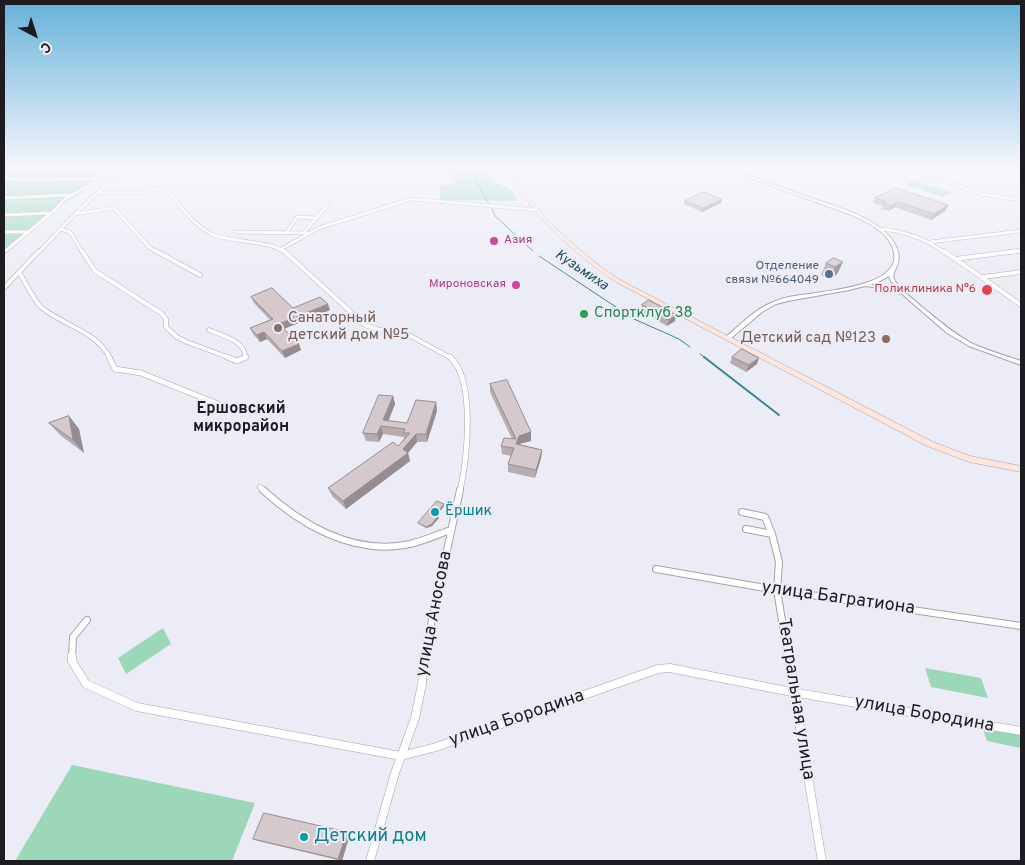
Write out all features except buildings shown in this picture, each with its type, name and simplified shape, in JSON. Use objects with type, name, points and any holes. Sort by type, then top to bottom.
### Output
[{"type":"main road","points":[[538,210],[573,247],[603,272],[638,292],[930,444],[960,456],[1021,475]]},
{"type":"main road","points":[[989,464],[1021,469]]},
{"type":"street","points":[[4,252],[56,208]]},
{"type":"street","points":[[4,288],[81,208]]},
{"type":"street","points":[[75,214],[112,208]]},
{"type":"street","points":[[114,208],[150,248],[200,275]]},
{"type":"street","points":[[184,208],[206,231],[213,234],[223,238],[266,244],[281,249],[308,233],[386,208]]},
{"type":"street","points":[[303,233],[325,208]]},
{"type":"street","points":[[517,208],[538,210]]},
{"type":"street","points":[[835,208],[880,229],[902,231],[930,242],[1021,305]]},
{"type":"street","points":[[4,215],[51,213]]},
{"type":"street","points":[[286,233],[297,217],[317,218]]},
{"type":"street","points":[[60,229],[70,232],[95,271],[161,313],[166,319],[166,327],[177,338],[237,361],[246,358],[246,352],[242,346],[209,330]]},
{"type":"street","points":[[728,338],[760,311],[774,303],[799,296],[860,286],[880,280],[892,271],[896,263],[896,250],[880,229]]},
{"type":"street","points":[[930,242],[1021,231]]},
{"type":"street","points":[[4,232],[28,232]]},
{"type":"street","points":[[237,232],[308,233]]},
{"type":"street","name":"улица Аносова","points":[[281,249],[322,288],[369,328],[407,334],[446,354],[456,363],[466,394],[466,468],[425,646],[417,711],[401,756],[370,861]]},
{"type":"street","points":[[955,259],[1021,251]]},
{"type":"street","points":[[892,271],[893,281],[905,295],[949,332],[962,340],[1021,363]]},
{"type":"street","points":[[19,272],[41,308],[90,335],[106,351],[115,369],[141,373],[228,408]]},
{"type":"street","points":[[983,277],[1021,272]]},
{"type":"street","points":[[860,286],[880,287],[905,295]]},
{"type":"street","points":[[1012,298],[1021,296]]},
{"type":"street","points":[[260,487],[306,525],[355,543],[397,546],[451,530]]},
{"type":"street","points":[[742,512],[765,517],[772,534]]},
{"type":"street","points":[[746,529],[772,534]]},
{"type":"street","name":"Театральная улица","points":[[772,534],[781,567],[778,590],[792,692],[822,861]]},
{"type":"street","name":"улица Багратиона","points":[[656,569],[778,590],[1021,626]]},
{"type":"street","name":"улица Бородина","points":[[87,620],[73,637],[72,661],[86,684],[137,707],[401,756],[436,747],[658,669],[670,668],[792,692],[1021,731]]},
{"type":"green space","points":[[4,208],[58,208],[4,255]]},
{"type":"green space","points":[[163,628],[171,644],[126,674],[118,658]]},
{"type":"green space","points":[[925,668],[981,678],[988,698],[931,687]]},
{"type":"green space","points":[[982,726],[1021,734],[1021,748],[987,741]]},
{"type":"green space","points":[[72,765],[255,803],[232,861],[15,861]]},
{"type":"waterway","name":"Кузьмиха","points":[[492,209],[495,216],[533,251]]},
{"type":"waterway","name":"Кузьмиха","points":[[539,256],[634,319],[679,339],[690,347]]},
{"type":"waterway","name":"Кузьмиха","points":[[700,354],[706,358]]},
{"type":"waterway","name":"Кузьмиха","points":[[704,357],[779,415]]},
{"type":"place","name":"Азия","points":[[494,241]]},
{"type":"place","name":"Отделение связи №664049","points":[[829,274]]},
{"type":"place","name":"Мироновская","points":[[516,285]]},
{"type":"place","name":"Поликлиника N°6","points":[[987,290]]},
{"type":"place","name":"Спортклуб 38","points":[[584,314]]},
{"type":"place","name":"Санаторный детский дом №5","points":[[278,328]]},
{"type":"place","name":"Детский сад №123","points":[[886,339]]},
{"type":"place","name":"Ёршик","points":[[435,512]]},
{"type":"place","name":"Детский дом","points":[[304,837]]},
{"type":"district","name":"Ершовский микрорайон","points":[[241,419]]}]
